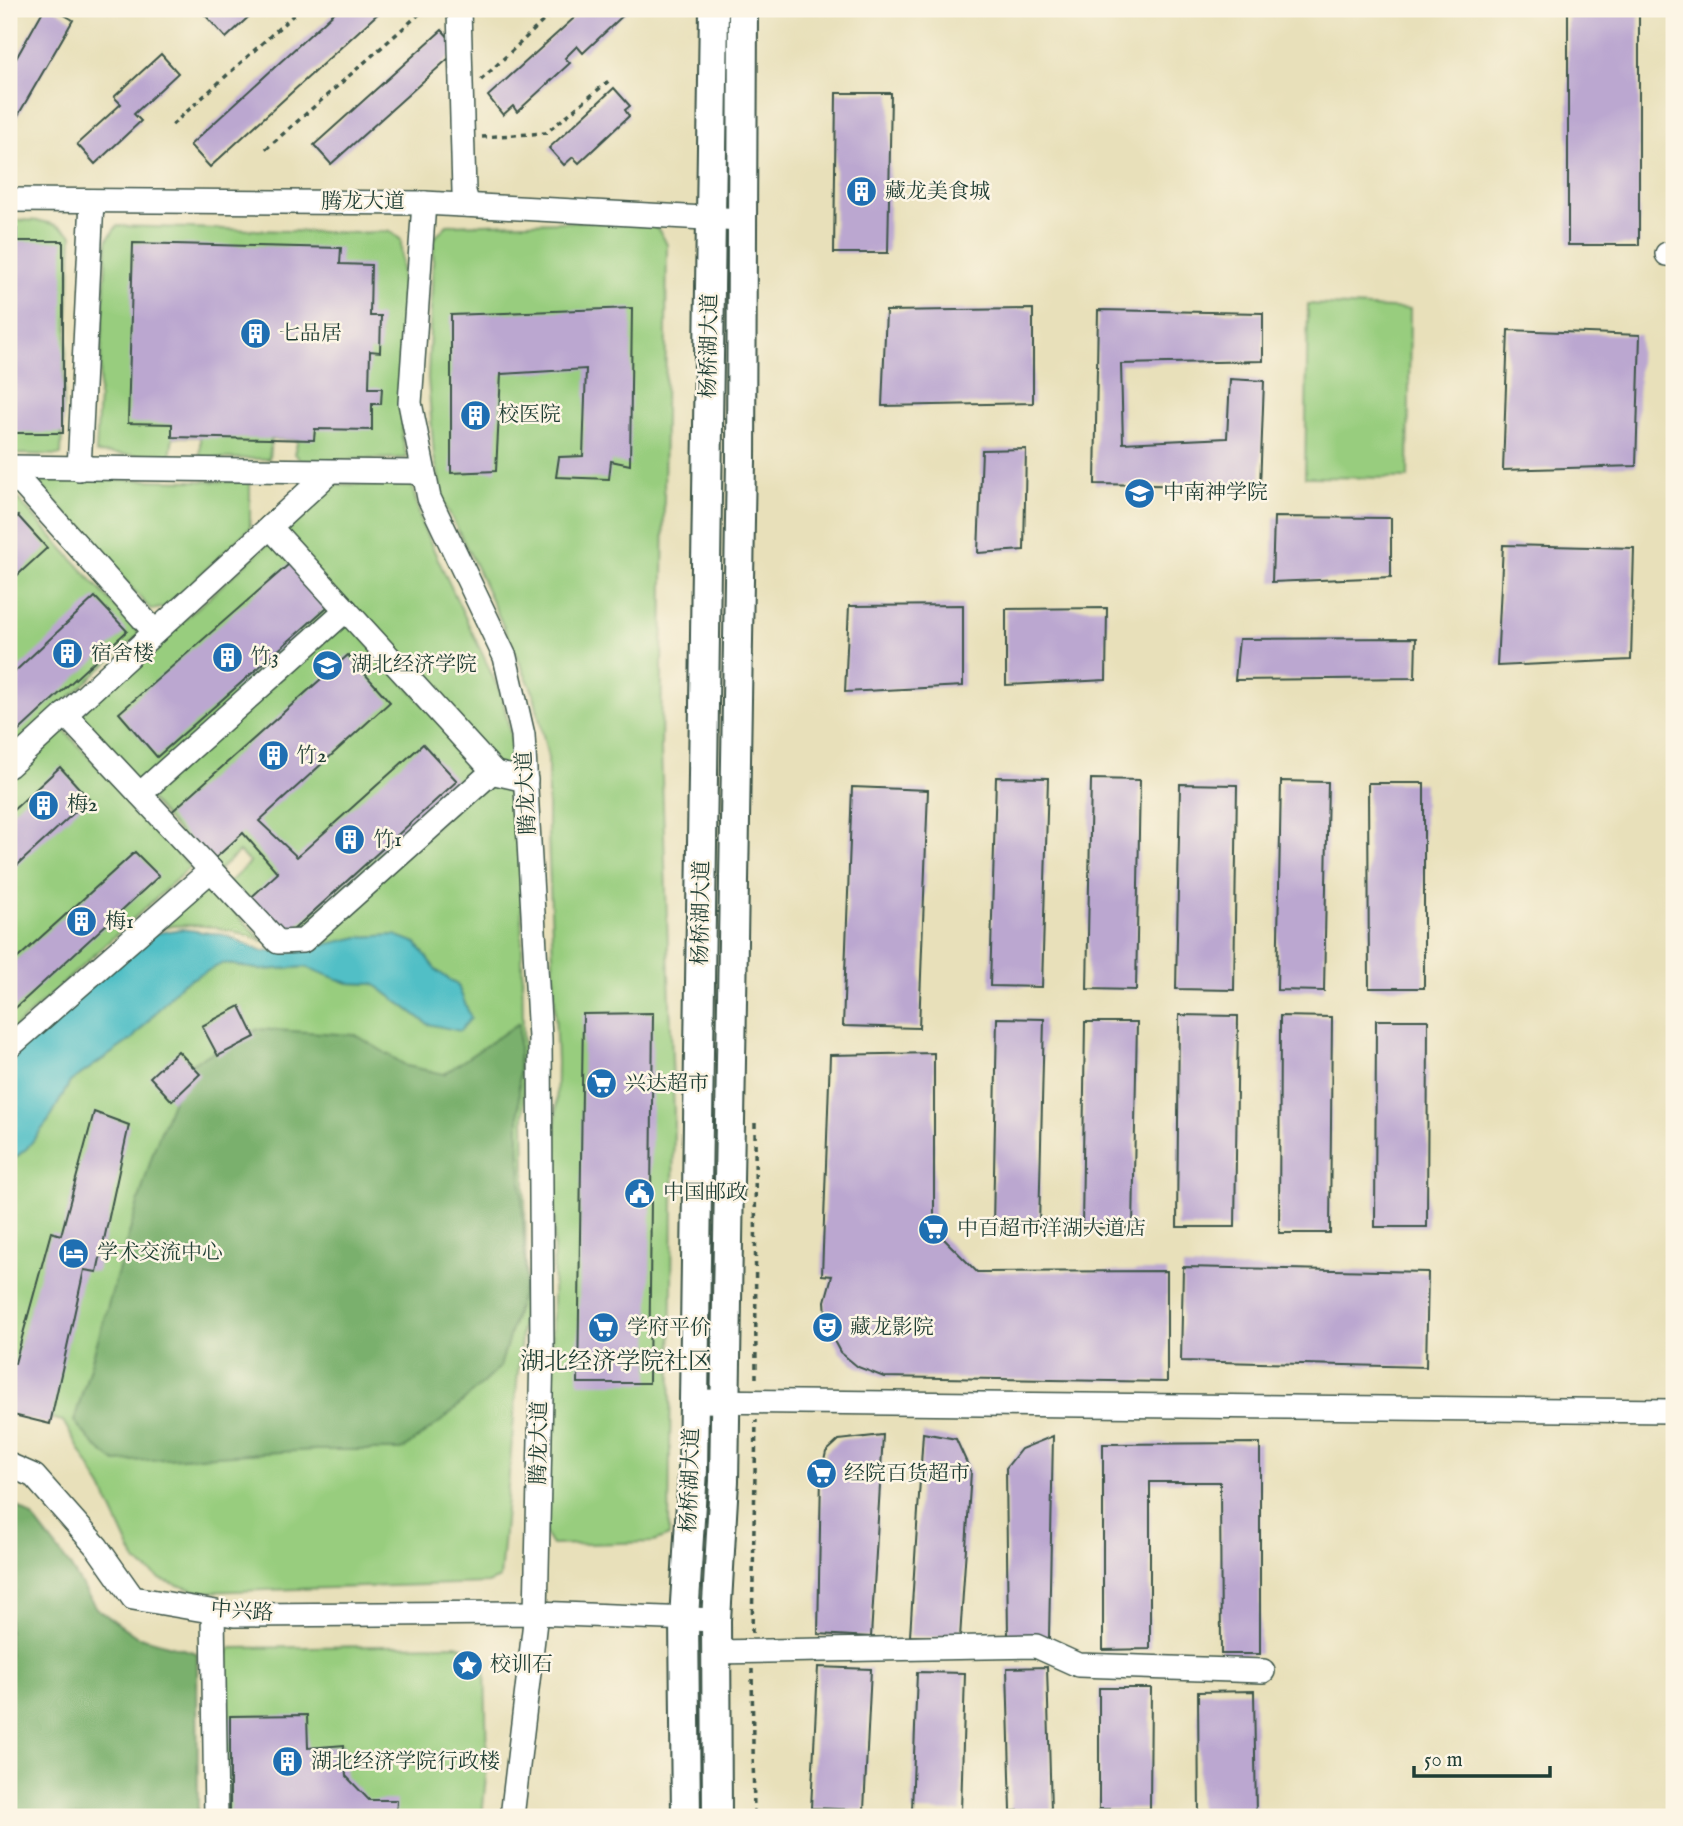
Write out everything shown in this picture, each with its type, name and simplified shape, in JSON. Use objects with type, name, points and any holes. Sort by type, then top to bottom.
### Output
[{"type":"main road","name":"杨桥湖大道","points":[[686,1817],[684,1619],[694,1401],[714,9]]},
{"type":"main road","name":"杨桥湖大道","points":[[717,1817],[716,1620],[725,1401],[743,9]]},
{"type":"street","points":[[459,9],[464,192],[468,205]]},
{"type":"street","name":"腾龙大道","points":[[9,200],[424,203],[411,403],[429,498],[505,657],[523,735],[526,780],[540,1052],[542,1351],[536,1613],[512,1817]]},
{"type":"street","points":[[79,469],[92,201]]},
{"type":"street","points":[[424,203],[742,220]]},
{"type":"street","points":[[9,468],[415,472],[425,478]]},
{"type":"street","points":[[9,468],[155,632]]},
{"type":"street","points":[[9,765],[330,472]]},
{"type":"street","points":[[270,527],[493,771],[526,780]]},
{"type":"street","points":[[139,794],[346,610]]},
{"type":"street","points":[[65,714],[278,942],[303,941],[493,771]]},
{"type":"street","points":[[9,1047],[211,870]]},
{"type":"street","points":[[694,1401],[1674,1411]]},
{"type":"street","name":"中兴路","points":[[9,1465],[34,1475],[97,1547],[133,1598],[234,1615],[536,1613],[716,1620]]},
{"type":"street","points":[[213,1612],[216,1817]]},
{"type":"street","points":[[716,1652],[1035,1646],[1078,1665],[1263,1671]]},
{"type":"path","points":[[172,125],[300,9]]},
{"type":"path","points":[[266,149],[425,9]]},
{"type":"path","points":[[463,98],[556,9]]},
{"type":"path","points":[[463,138],[546,133],[611,79]]},
{"type":"green space","points":[[9,220],[50,223],[72,235],[61,455],[9,454]]},
{"type":"green space","points":[[635,220],[655,227],[667,245],[661,750],[674,1115],[669,1536],[654,1542],[552,1545],[545,1534],[551,1413],[557,1062],[548,833],[548,758],[534,694],[445,505],[434,456],[428,378],[434,238],[447,225]]},
{"type":"green space","name":"七品居","points":[[117,226],[358,233],[390,231],[401,240],[404,386],[402,437],[407,458],[302,461],[294,454],[298,440],[271,439],[269,459],[200,458],[200,437],[173,437],[170,457],[96,453],[107,240]]},
{"type":"green space","points":[[1308,304],[1410,309],[1408,478],[1305,477]]},
{"type":"green space","points":[[34,478],[250,482],[250,528],[166,607],[151,610]]},
{"type":"green space","points":[[334,484],[412,485],[422,525],[502,696],[520,779],[526,1279],[500,1578],[488,1583],[200,1592],[162,1580],[136,1562],[103,1490],[63,1421],[9,1408],[9,1163],[27,1148],[49,1120],[70,1082],[132,1039],[181,984],[223,963],[262,970],[306,967],[348,983],[374,984],[428,1024],[458,986],[436,970],[416,943],[395,935],[359,937],[306,950],[493,771],[343,606],[140,786],[77,717]]},
{"type":"green space","points":[[9,489],[140,634],[9,752]]},
{"type":"green space","points":[[347,619],[483,771],[282,952],[225,886],[250,863],[239,852],[215,874],[146,795]]},
{"type":"green space","points":[[63,729],[190,867],[9,1033],[9,778]]},
{"type":"green space","points":[[204,881],[263,941],[207,926],[180,925],[151,929]]},
{"type":"green space","points":[[519,1023],[519,1140],[526,1280],[500,1367],[444,1419],[402,1450],[315,1450],[116,1462],[95,1446],[74,1421],[154,1149],[186,1066],[258,1029],[356,1035],[407,1066],[444,1074]]},
{"type":"green space","points":[[9,1499],[33,1518],[68,1563],[96,1608],[136,1636],[197,1653],[198,1817],[9,1817]]},
{"type":"green space","points":[[457,1645],[476,1651],[485,1663],[487,1766],[482,1817],[225,1817],[224,1657],[231,1648]]},
{"type":"water","points":[[182,929],[225,935],[261,951],[293,952],[359,937],[395,935],[416,943],[436,970],[458,986],[471,1018],[460,1031],[428,1024],[374,984],[348,983],[306,967],[262,970],[223,963],[181,984],[132,1039],[70,1082],[49,1120],[27,1148],[9,1163],[9,1057],[145,935]]},
{"type":"building","points":[[44,9],[54,9],[73,20],[9,131],[9,71]]},
{"type":"building","points":[[213,9],[257,9],[226,38],[205,15]]},
{"type":"building","points":[[338,9],[383,9],[210,167],[190,145]]},
{"type":"building","points":[[584,9],[630,9],[583,53],[577,46],[565,58],[570,63],[517,112],[513,106],[503,115],[488,96]]},
{"type":"building","points":[[1568,9],[1639,9],[1639,245],[1568,245]]},
{"type":"building","points":[[442,30],[459,49],[331,164],[314,145]]},
{"type":"building","points":[[161,54],[178,73],[134,114],[141,121],[95,164],[77,144],[121,104],[114,97]]},
{"type":"building","points":[[614,88],[630,106],[625,110],[629,116],[579,163],[573,157],[564,165],[549,148]]},
{"type":"building","name":"藏龙美食城","points":[[836,93],[891,93],[888,253],[834,253]]},
{"type":"building","points":[[9,229],[17,229],[17,241],[63,241],[63,433],[9,433]]},
{"type":"building","name":"七品居","points":[[133,243],[341,248],[340,264],[371,265],[370,316],[381,316],[380,352],[370,351],[369,388],[382,388],[381,404],[372,404],[372,430],[315,429],[314,440],[172,437],[172,424],[128,423]]},
{"type":"building","name":"校医院","points":[[632,308],[630,465],[611,461],[609,479],[556,477],[559,457],[583,456],[586,369],[501,374],[496,471],[451,473],[451,315]]},
{"type":"building","points":[[1033,309],[1033,403],[882,406],[886,311]]},
{"type":"building","points":[[1098,310],[1263,313],[1263,361],[1121,364],[1123,443],[1227,438],[1230,379],[1264,381],[1260,487],[1095,484]]},
{"type":"building","points":[[1508,330],[1640,335],[1636,466],[1503,470]]},
{"type":"building","points":[[1026,449],[1024,550],[978,553],[982,450]]},
{"type":"building","points":[[18,516],[47,548],[9,583],[9,524]]},
{"type":"building","points":[[1274,517],[1391,518],[1391,577],[1272,582]]},
{"type":"building","points":[[1503,545],[1634,548],[1631,660],[1497,666]]},
{"type":"building","name":"竹3","points":[[296,558],[334,601],[157,757],[119,713]]},
{"type":"building","name":"宿舍楼","points":[[95,597],[127,631],[9,740],[9,677]]},
{"type":"building","points":[[963,605],[963,686],[845,692],[849,606]]},
{"type":"building","points":[[1107,608],[1106,680],[1006,685],[1006,609]]},
{"type":"building","points":[[1416,638],[1415,678],[1235,680],[1239,639]]},
{"type":"building","points":[[348,655],[390,702],[259,821],[297,857],[423,744],[457,781],[282,940],[246,902],[278,873],[243,833],[210,863],[168,815]]},
{"type":"building","name":"梅2","points":[[60,767],[89,799],[9,873],[9,814]]},
{"type":"building","points":[[996,777],[1048,778],[1042,987],[990,986]]},
{"type":"building","points":[[1091,779],[1140,780],[1136,990],[1087,989]]},
{"type":"building","points":[[1281,781],[1328,782],[1324,991],[1277,990]]},
{"type":"building","points":[[1368,783],[1424,783],[1424,988],[1369,988]]},
{"type":"building","points":[[1180,784],[1237,785],[1234,990],[1176,989]]},
{"type":"building","points":[[852,787],[928,790],[919,1028],[843,1026]]},
{"type":"building","name":"梅1","points":[[135,852],[159,876],[9,1014],[9,966]]},
{"type":"building","points":[[240,1006],[255,1037],[218,1056],[202,1026]]},
{"type":"building","points":[[653,1013],[649,1383],[578,1383],[583,1014]]},
{"type":"building","points":[[1179,1015],[1238,1016],[1235,1227],[1177,1227]]},
{"type":"building","points":[[1280,1016],[1332,1017],[1330,1233],[1279,1233]]},
{"type":"building","points":[[997,1018],[1044,1019],[1039,1227],[993,1226]]},
{"type":"building","points":[[1376,1020],[1428,1020],[1427,1227],[1375,1227]]},
{"type":"building","points":[[1085,1022],[1137,1022],[1133,1228],[1082,1228]]},
{"type":"building","points":[[178,1051],[200,1074],[172,1101],[150,1077]]},
{"type":"building","points":[[934,1053],[934,1229],[977,1272],[1167,1271],[1167,1382],[884,1377],[858,1367],[840,1352],[827,1328],[825,1301],[832,1276],[822,1275],[830,1055]]},
{"type":"building","name":"学术交流中心","points":[[94,1112],[129,1125],[97,1272],[84,1270],[50,1424],[9,1414],[9,1363],[15,1363],[51,1232],[61,1235]]},
{"type":"building","points":[[1183,1267],[1428,1272],[1426,1367],[1181,1361]]},
{"type":"building","points":[[923,1433],[956,1439],[971,1472],[960,1638],[910,1636]]},
{"type":"building","points":[[883,1435],[871,1637],[818,1634],[821,1474],[826,1452],[839,1440]]},
{"type":"building","points":[[1053,1436],[1049,1638],[1008,1637],[1006,1468],[1021,1449]]},
{"type":"building","points":[[1260,1443],[1260,1654],[1221,1654],[1220,1482],[1150,1482],[1150,1649],[1103,1650],[1103,1444]]},
{"type":"building","points":[[818,1667],[871,1669],[864,1810],[811,1808]]},
{"type":"building","points":[[1047,1667],[1051,1810],[1011,1811],[1007,1668]]},
{"type":"building","points":[[917,1672],[965,1673],[961,1812],[912,1811]]},
{"type":"building","points":[[1099,1688],[1151,1688],[1150,1809],[1099,1809]]},
{"type":"building","points":[[1254,1691],[1256,1816],[1199,1817],[1198,1692]]},
{"type":"building","name":"湖北经济学院行政楼","points":[[307,1715],[308,1748],[344,1745],[346,1776],[369,1800],[397,1800],[396,1817],[230,1817],[230,1716]]},
{"type":"place","name":"藏龙美食城","points":[[862,192]]},
{"type":"place","name":"七品居","points":[[256,334]]},
{"type":"place","name":"校医院","points":[[475,415]]},
{"type":"place","name":"中南神学院","points":[[1140,493]]},
{"type":"place","name":"宿舍楼","points":[[68,654]]},
{"type":"place","name":"竹3","points":[[227,657]]},
{"type":"place","name":"湖北经济学院","points":[[328,665]]},
{"type":"place","name":"竹2","points":[[273,756]]},
{"type":"place","name":"梅2","points":[[44,805]]},
{"type":"place","name":"竹1","points":[[350,840]]},
{"type":"place","name":"梅1","points":[[82,922]]},
{"type":"place","name":"兴达超市","points":[[602,1084]]},
{"type":"place","name":"中国邮政","points":[[640,1193]]},
{"type":"place","name":"中百超市洋湖大道店","points":[[934,1229]]},
{"type":"place","name":"学术交流中心","points":[[74,1253]]},
{"type":"place","name":"学府平价","points":[[604,1328]]},
{"type":"place","name":"藏龙影院","points":[[827,1328]]},
{"type":"place","name":"经院百货超市","points":[[821,1474]]},
{"type":"place","name":"校训石","points":[[467,1665]]},
{"type":"place","name":"湖北经济学院行政楼","points":[[288,1762]]},
{"type":"district","name":"湖北经济学院社区","points":[[616,1362]]}]
